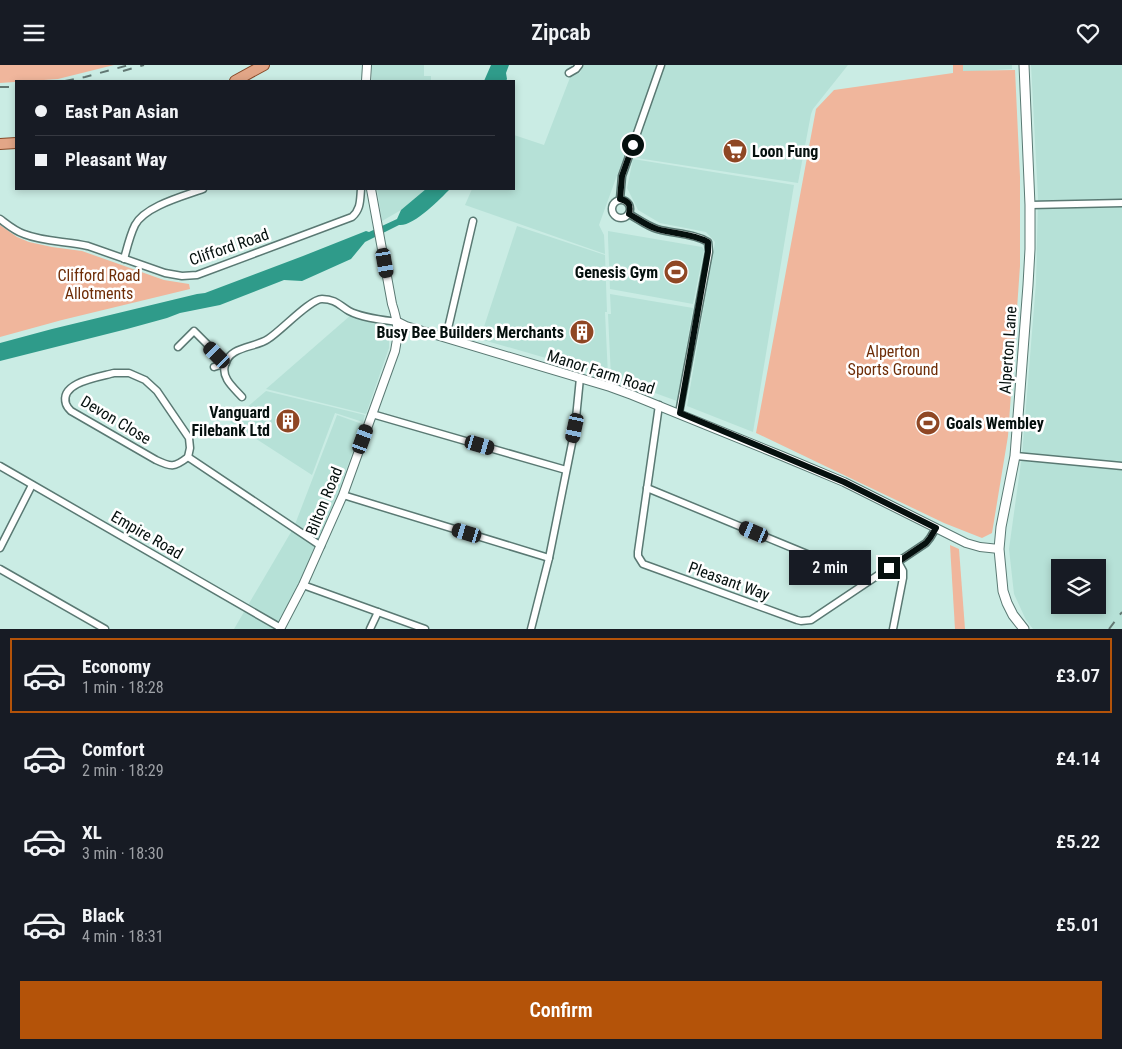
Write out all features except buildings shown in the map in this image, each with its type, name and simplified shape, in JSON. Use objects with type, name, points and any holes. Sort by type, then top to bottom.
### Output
[{"type":"main road","points":[[236,80],[264,65]]},
{"type":"main road","name":"Alperton Lane","points":[[1021,628],[1013,615],[1003,591],[999,549],[1001,527],[1015,456],[1030,249],[1024,65]]},
{"type":"main road","points":[[0,144],[15,143]]},
{"type":"street","points":[[366,80],[367,65]]},
{"type":"street","points":[[569,73],[579,65]]},
{"type":"street","points":[[620,199],[622,176],[661,65]]},
{"type":"street","points":[[124,259],[135,225],[144,214],[154,208],[200,190]]},
{"type":"street","name":"Clifford Road","points":[[0,219],[26,235],[74,243],[165,273],[182,276],[197,275],[352,217],[358,212],[361,190]]},
{"type":"street","points":[[242,397],[224,375],[224,366],[228,358],[235,351],[266,341],[314,301],[321,299],[330,300],[339,303],[350,312],[398,322],[392,305],[371,190]]},
{"type":"street","points":[[620,199],[626,200],[630,204],[629,214],[618,218],[613,213],[612,207],[615,201],[620,199]]},
{"type":"street","points":[[1030,205],[1122,203]]},
{"type":"street","points":[[629,214],[650,227],[700,238],[708,242],[708,252],[680,413]]},
{"type":"street","points":[[446,337],[473,221]]},
{"type":"street","name":"Manor Farm Road","points":[[398,322],[623,391],[844,482],[966,543],[999,549]]},
{"type":"street","name":"Bilton Road","points":[[281,629],[343,495],[395,351],[398,322]]},
{"type":"street","points":[[178,347],[194,331],[226,363]]},
{"type":"street","points":[[214,367],[226,363]]},
{"type":"street","name":"Devon Close","points":[[114,373],[129,373],[145,380],[157,391],[189,438],[190,448],[188,457],[179,464],[169,466],[71,411],[66,404],[66,396],[70,388],[76,384],[114,373]]},
{"type":"street","points":[[531,629],[575,428],[580,378]]},
{"type":"street","points":[[236,391],[243,386]]},
{"type":"street","name":"Pleasant Way","points":[[659,405],[638,551],[638,556],[643,564],[797,620],[811,623],[870,580],[926,543],[936,528]]},
{"type":"street","points":[[372,414],[566,470]]},
{"type":"street","points":[[1015,456],[1122,466]]},
{"type":"street","points":[[188,457],[321,546]]},
{"type":"street","name":"Empire Road","points":[[0,466],[281,629]]},
{"type":"street","points":[[0,548],[32,485]]},
{"type":"street","points":[[647,488],[870,580]]},
{"type":"street","points":[[343,495],[548,558]]},
{"type":"street","points":[[892,629],[904,578],[903,571],[898,562]]},
{"type":"street","points":[[0,569],[106,629]]},
{"type":"street","points":[[303,585],[425,629]]},
{"type":"street","points":[[370,629],[378,612]]},
{"type":"shaded area","points":[[372,65],[424,65],[424,76],[431,76],[431,80],[372,80]]},
{"type":"shaded area","points":[[491,65],[509,65],[506,73],[506,80],[484,80]]},
{"type":"shaded area","points":[[583,65],[848,65],[813,109],[798,183],[624,156],[599,225],[604,235],[605,254],[465,205],[472,190],[515,190],[515,135],[544,145],[571,75],[580,73]]},
{"type":"shaded area","points":[[963,65],[1012,65],[1012,69],[963,72]]},
{"type":"shaded area","points":[[1031,65],[1122,65],[1122,629],[1033,629],[1026,620],[1014,594],[1009,549],[1022,455],[1036,283],[1038,198]]},
{"type":"shaded area","points":[[633,159],[794,185],[753,432],[687,406],[715,242],[706,232],[660,223],[638,210],[627,188]]},
{"type":"shaded area","points":[[377,190],[428,190],[422,198],[382,221]]},
{"type":"shaded area","points":[[425,190],[449,190],[411,222],[399,225],[365,242],[351,259],[302,281],[284,280],[220,305],[180,313],[127,329],[0,361],[0,343],[205,293],[366,231],[369,232],[397,219],[401,210]]},
{"type":"shaded area","points":[[517,226],[605,255],[608,376],[480,339]]},
{"type":"shaded area","points":[[608,231],[702,247],[704,250],[693,304],[610,289]]},
{"type":"shaded area","points":[[610,294],[693,308],[677,401],[611,377],[608,314],[611,314]]},
{"type":"shaded area","points":[[351,315],[389,326],[389,348],[366,414],[266,389]]},
{"type":"shaded area","points":[[266,391],[365,415],[363,422],[335,413],[312,475],[230,422]]},
{"type":"shaded area","points":[[337,415],[362,424],[338,494],[278,629],[234,629],[294,527]]},
{"type":"green space","points":[[0,65],[114,65],[58,79],[15,80],[15,82],[0,83]]},
{"type":"green space","name":"Alperton Sports Ground","points":[[953,65],[963,65],[963,71],[1015,70],[1020,177],[1020,266],[1008,436],[992,533],[982,538],[944,523],[756,433],[816,109],[834,90],[953,73]]},
{"type":"green space","name":"Clifford Road Allotments","points":[[0,225],[17,237],[29,242],[82,251],[164,280],[189,284],[190,289],[0,337]]},
{"type":"green space","points":[[950,545],[959,549],[965,629],[955,629]]},
{"type":"railway","points":[[70,80],[129,65]]},
{"type":"railway","points":[[123,71],[144,65]]},
{"type":"railway","points":[[0,87],[15,87]]},
{"type":"railway","points":[[1109,629],[1122,612]]},
{"type":"place","name":"Loon Fung","points":[[735,151]]},
{"type":"place","name":"Genesis Gym","points":[[676,272]]},
{"type":"place","name":"Busy Bee Builders Merchants","points":[[582,332]]},
{"type":"place","name":"Vanguard Filebank Ltd","points":[[288,421]]},
{"type":"place","name":"Goals Wembley","points":[[928,423]]},
{"type":"route","points":[[633,145],[622,176],[620,199],[626,200],[630,204],[629,214],[650,227],[700,238],[708,242],[708,252],[680,413],[844,482],[936,528],[926,543],[889,568]]}]
